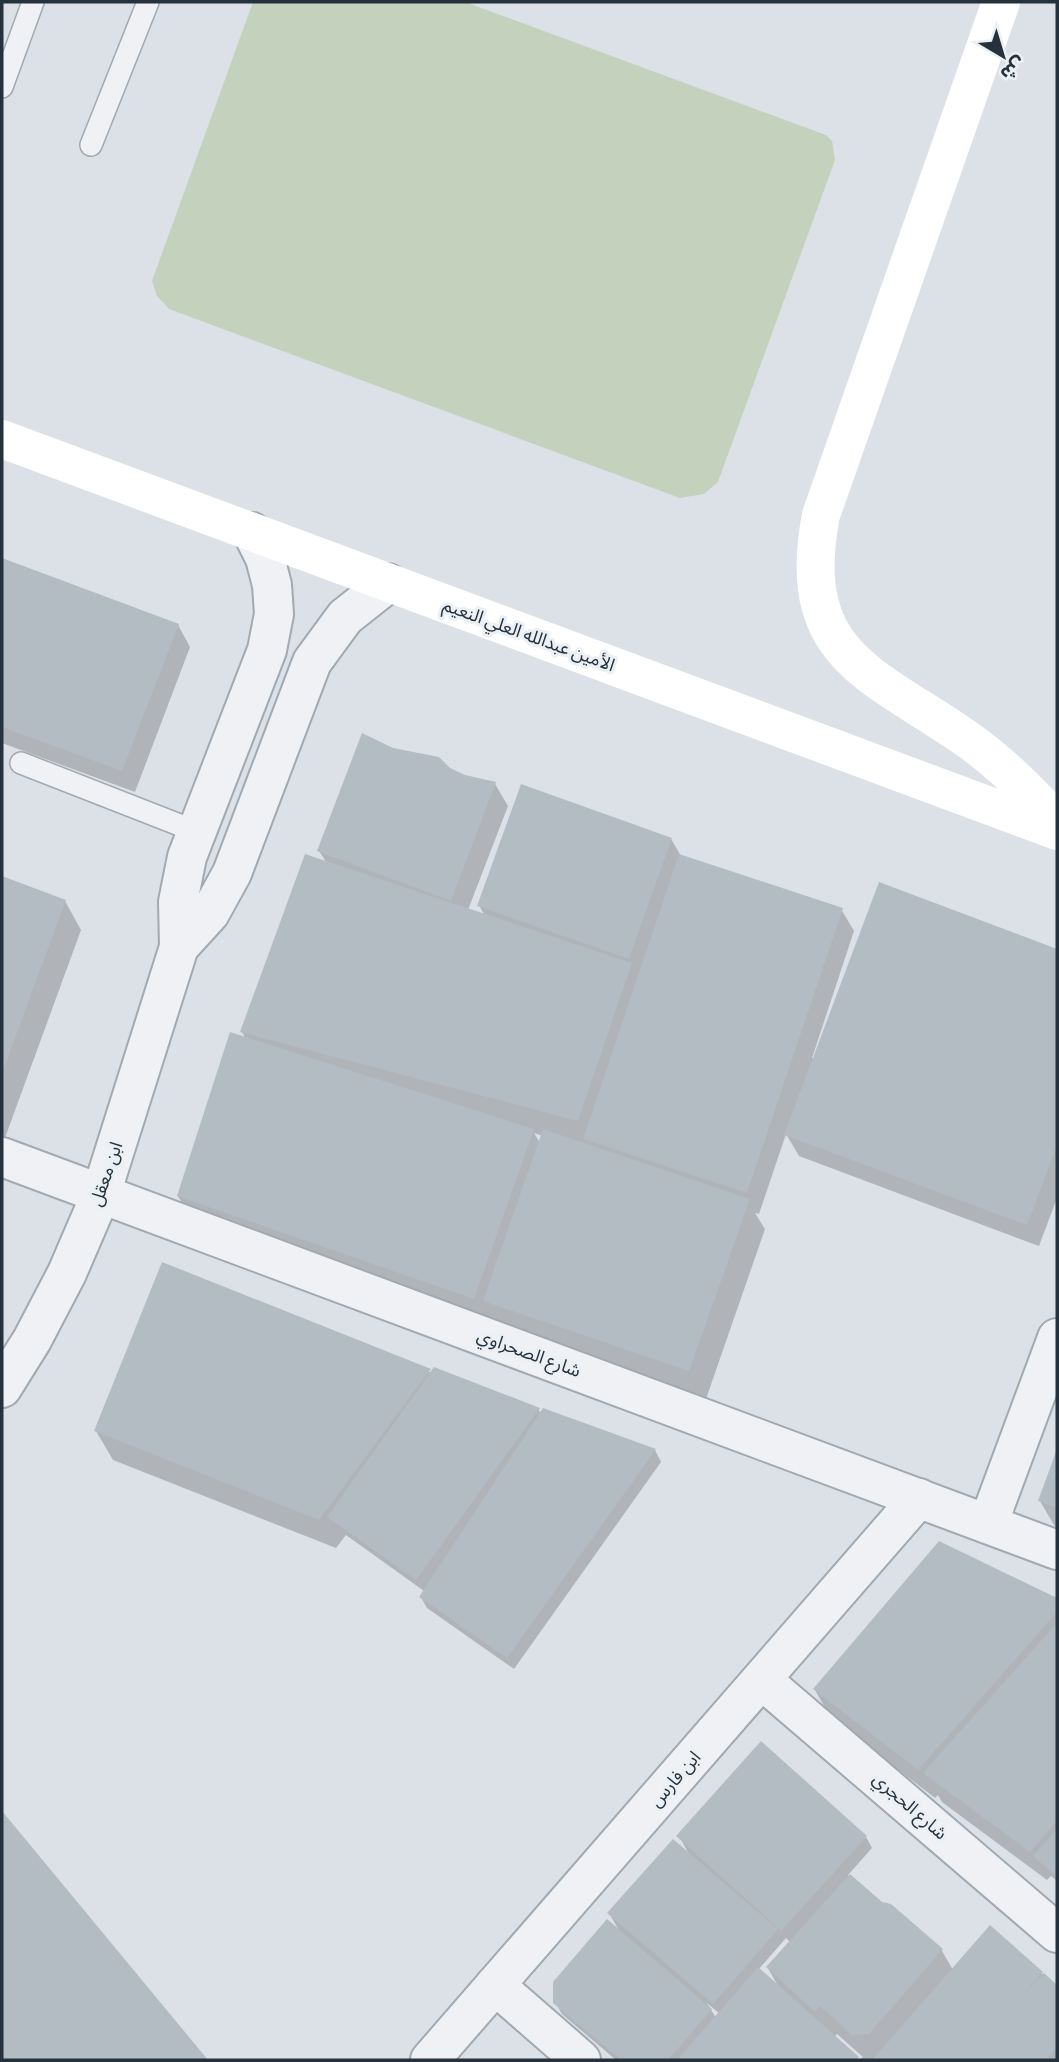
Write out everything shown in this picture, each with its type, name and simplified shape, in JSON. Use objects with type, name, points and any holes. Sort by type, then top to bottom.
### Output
[{"type":"main road","points":[[1001,2],[821,515],[814,552],[815,586],[824,619],[842,649],[865,674],[970,741],[1005,769],[1057,822]]},
{"type":"main road","name":"الأمين عبدالله العلي النعيم","points":[[2,439],[1057,831]]},
{"type":"street","name":"ابن معقل","points":[[2,1388],[67,1273],[101,1194],[179,947],[180,891],[195,831],[267,650],[274,614],[272,585],[265,558],[252,532]]},
{"type":"street","name":"ابن معقل","points":[[179,947],[203,922],[223,894],[308,670],[345,617],[388,583]]},
{"type":"street","points":[[267,650],[276,678],[288,682],[308,670]]},
{"type":"street","points":[[242,712],[262,696],[275,701],[285,730]]},
{"type":"street","name":"شارع الصحراوي","points":[[2,1157],[1057,1550]]},
{"type":"street","points":[[988,1524],[1057,1338]]},
{"type":"street","name":"ابن فارس","points":[[430,2060],[919,1499]]},
{"type":"street","name":"شارع الحجري","points":[[762,1679],[1057,1933]]},
{"type":"street","points":[[495,1985],[581,2060]]},
{"type":"lane","points":[[2,87],[33,2]]},
{"type":"lane","points":[[91,145],[148,2]]},
{"type":"lane","points":[[21,763],[195,831]]},
{"type":"green space","points":[[253,2],[465,2],[826,135],[832,141],[835,160],[718,482],[704,494],[680,498],[169,309],[157,296],[152,281]]},
{"type":"building","points":[[2,558],[179,624],[122,771],[2,727]]},
{"type":"building","points":[[362,733],[393,748],[439,757],[450,768],[465,775],[496,782],[451,901],[317,851]]},
{"type":"building","points":[[521,784],[672,838],[629,959],[477,906]]},
{"type":"building","points":[[305,854],[632,963],[578,1121],[240,1032]]},
{"type":"building","points":[[679,854],[843,908],[747,1193],[583,1139]]},
{"type":"building","points":[[2,876],[66,900],[2,1073]]},
{"type":"building","points":[[879,882],[1057,949],[1057,1145],[1027,1225],[784,1135]]},
{"type":"building","points":[[230,1032],[534,1129],[474,1299],[177,1196]]},
{"type":"building","points":[[543,1129],[750,1199],[689,1371],[483,1301]]},
{"type":"building","points":[[162,1262],[431,1369],[319,1520],[94,1431]]},
{"type":"building","points":[[434,1367],[540,1408],[416,1580],[327,1517]]},
{"type":"building","points":[[543,1408],[656,1449],[507,1658],[419,1597]]},
{"type":"building","points":[[1057,1449],[1057,1508],[1038,1501]]},
{"type":"building","points":[[939,1541],[1057,1598],[1057,1612],[918,1770],[813,1689]]},
{"type":"building","points":[[1057,1623],[1057,1821],[1030,1852],[923,1773]]},
{"type":"building","points":[[761,1741],[867,1836],[781,1931],[676,1836]]},
{"type":"building","points":[[2,1811],[208,2060],[2,2060]]},
{"type":"building","points":[[1057,1829],[1057,1877],[1033,1856]]},
{"type":"building","points":[[673,1839],[778,1929],[713,2004],[607,1913]]},
{"type":"building","points":[[850,1874],[882,1902],[891,1904],[943,1949],[869,2034],[852,2035],[820,2006],[815,2012],[766,1967]]},
{"type":"building","points":[[607,1919],[712,2009],[668,2060],[621,2060],[553,2003],[553,1982]]},
{"type":"building","points":[[990,1925],[1043,1972],[1021,1997],[1044,1973],[1057,1985],[1057,2047],[1046,2060],[873,2059]]},
{"type":"building","points":[[758,1967],[859,2057],[856,2060],[677,2060]]}]
